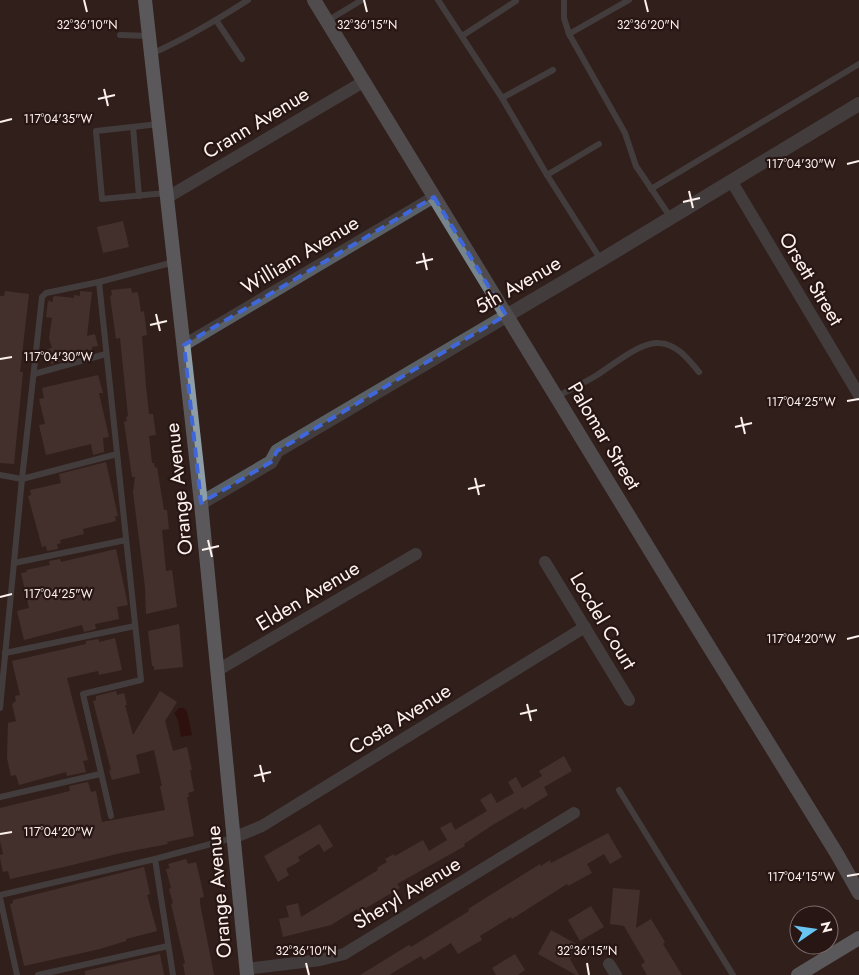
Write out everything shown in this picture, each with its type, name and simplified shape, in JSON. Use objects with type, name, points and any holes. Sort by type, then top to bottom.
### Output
[{"type":"main road","name":"Orange Avenue","points":[[145,0],[201,503],[246,972]]},
{"type":"main road","name":"Palomar Street","points":[[314,0],[838,854],[859,893]]},
{"type":"main road","points":[[798,975],[859,938]]},
{"type":"street","name":"Crann Avenue","points":[[168,195],[364,82]]},
{"type":"street","name":"5th Avenue","points":[[201,503],[271,462],[277,452],[732,182],[859,104]]},
{"type":"street","name":"Orsett Street","points":[[732,182],[859,395]]},
{"type":"street","name":"William Avenue","points":[[184,345],[434,197]]},
{"type":"street","name":"Elden Avenue","points":[[218,670],[416,554]]},
{"type":"street","name":"Locdel Court","points":[[545,562],[629,700]]},
{"type":"street","name":"Costa Avenue","points":[[233,838],[262,826],[585,627]]},
{"type":"street","name":"Sheryl Avenue","points":[[246,972],[320,960],[344,954],[574,813]]},
{"type":"lane","points":[[151,54],[216,20],[248,0]]},
{"type":"lane","points":[[327,21],[362,0]]},
{"type":"lane","points":[[438,0],[502,98],[546,175],[601,260]]},
{"type":"lane","points":[[564,0],[564,18],[569,34],[625,133],[636,166],[671,218]]},
{"type":"lane","points":[[569,34],[629,0]]},
{"type":"lane","points":[[462,36],[516,1]]},
{"type":"lane","points":[[216,20],[242,59]]},
{"type":"lane","points":[[120,35],[149,36]]},
{"type":"lane","points":[[651,189],[859,64]]},
{"type":"lane","points":[[502,98],[553,70]]},
{"type":"lane","points":[[159,124],[96,131],[102,199],[168,195]]},
{"type":"lane","points":[[134,127],[139,196]]},
{"type":"lane","points":[[546,175],[598,144]]},
{"type":"lane","points":[[0,708],[42,297],[46,293],[99,282],[174,262]]},
{"type":"lane","points":[[99,282],[141,680],[82,694],[110,816]]},
{"type":"lane","points":[[556,397],[597,375],[638,348],[658,343],[673,347],[686,356],[699,372]]},
{"type":"lane","points":[[34,374],[106,354]]},
{"type":"lane","points":[[0,476],[22,479],[117,454]]},
{"type":"lane","points":[[14,563],[126,540]]},
{"type":"lane","points":[[5,654],[136,626]]},
{"type":"lane","points":[[0,797],[100,774]]},
{"type":"lane","points":[[619,790],[734,975]]},
{"type":"lane","points":[[17,975],[0,896],[155,859],[233,838]]},
{"type":"lane","points":[[155,859],[173,975]]},
{"type":"lane","points":[[38,975],[168,946]]},
{"type":"highlighted area","points":[[434,197],[506,315],[277,451],[271,462],[201,503],[184,345]]},
{"type":"shaded area","points":[[179,708],[184,708],[187,711],[192,735],[181,737],[178,720],[174,713]]},
{"type":"building","points":[[123,221],[129,247],[103,253],[97,227]]},
{"type":"building","points":[[131,288],[132,293],[138,292],[141,312],[144,311],[147,335],[142,336],[146,386],[149,414],[153,414],[156,435],[149,436],[152,463],[154,463],[155,468],[157,467],[164,510],[167,510],[169,529],[162,530],[166,571],[172,570],[177,607],[146,614],[145,587],[133,492],[135,477],[132,477],[124,422],[127,421],[126,417],[128,416],[120,338],[116,339],[110,296],[112,295],[111,290]]},
{"type":"building","points":[[5,291],[29,294],[20,372],[23,372],[14,464],[0,463],[0,296],[4,296]]},
{"type":"building","points":[[80,291],[92,292],[87,336],[95,334],[98,346],[92,347],[93,352],[51,364],[47,349],[52,348],[49,338],[52,318],[46,317],[48,301],[53,302],[53,297],[55,296],[74,298],[74,295],[80,296]]},
{"type":"building","points":[[98,375],[103,393],[99,393],[109,437],[103,438],[104,452],[93,455],[91,444],[46,455],[39,425],[45,424],[39,399],[44,398],[42,388]]},
{"type":"building","points":[[106,462],[118,516],[115,516],[116,521],[83,529],[84,534],[60,540],[61,543],[57,544],[58,549],[47,551],[46,546],[42,547],[28,496],[31,495],[30,490],[61,483],[59,474]]},
{"type":"building","points":[[116,549],[128,605],[117,607],[119,619],[95,624],[96,629],[84,632],[82,625],[24,640],[17,611],[29,608],[21,573],[27,572],[26,570],[50,565],[49,561],[60,559],[61,562]]},
{"type":"building","points":[[179,624],[183,667],[154,670],[148,631]]},
{"type":"building","points":[[115,638],[122,670],[99,675],[98,671],[67,678],[88,760],[83,761],[86,772],[67,776],[66,772],[19,785],[16,775],[11,776],[7,758],[8,723],[16,721],[12,704],[16,701],[15,696],[20,695],[12,661],[86,644],[86,641],[99,639],[99,642]]},
{"type":"building","points":[[116,691],[117,695],[124,693],[127,705],[125,705],[133,735],[160,691],[177,702],[165,721],[173,751],[187,747],[194,791],[188,793],[189,797],[187,797],[194,836],[167,842],[168,844],[10,879],[8,871],[3,872],[0,858],[0,855],[3,854],[0,841],[0,808],[70,791],[69,786],[88,782],[91,792],[96,791],[102,822],[165,810],[154,750],[136,755],[140,773],[112,780],[93,701],[96,700],[96,696]]},
{"type":"building","points":[[564,756],[572,771],[544,787],[548,795],[524,810],[523,807],[464,844],[465,846],[397,884],[400,888],[359,912],[357,909],[331,925],[283,937],[279,919],[289,917],[286,906],[298,903],[301,917],[378,870],[377,868],[387,862],[385,859],[394,854],[395,856],[423,840],[429,851],[447,840],[440,828],[451,822],[455,830],[487,811],[480,800],[491,793],[497,803],[514,793],[508,782],[516,777],[522,788],[542,776],[539,771]]},
{"type":"building","points":[[320,824],[333,846],[324,852],[319,844],[298,857],[300,861],[286,869],[289,875],[278,882],[264,856]]},
{"type":"building","points":[[608,833],[622,857],[610,864],[604,854],[587,864],[592,873],[568,886],[567,884],[512,919],[511,917],[480,936],[482,940],[458,954],[451,943],[424,960],[421,956],[389,975],[360,975],[409,945],[411,947],[540,864],[541,866],[550,860],[551,863]]},
{"type":"building","points":[[186,859],[188,864],[196,862],[204,897],[200,898],[200,903],[214,975],[185,975],[183,964],[185,963],[171,904],[173,903],[169,889],[171,888],[166,869],[170,868],[168,864]]},
{"type":"building","points":[[144,867],[150,894],[147,895],[157,931],[126,939],[126,941],[100,949],[24,966],[10,904],[13,903],[13,900]]},
{"type":"building","points":[[613,888],[640,890],[636,928],[651,919],[665,942],[663,944],[682,975],[647,975],[641,965],[645,962],[624,926],[610,924]]},
{"type":"building","points":[[591,906],[604,927],[580,941],[568,920]]},
{"type":"building","points":[[551,930],[578,945],[570,959],[579,975],[538,954]]},
{"type":"building","points":[[160,954],[164,975],[85,975],[85,971]]},
{"type":"building","points":[[515,954],[525,970],[518,975],[496,975],[492,968]]}]
